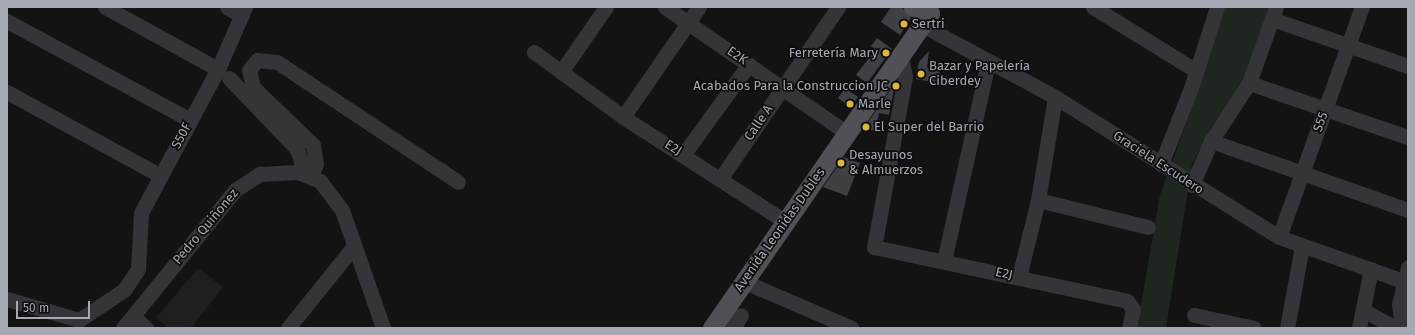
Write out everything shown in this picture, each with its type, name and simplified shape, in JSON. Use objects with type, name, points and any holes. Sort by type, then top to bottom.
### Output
[{"type":"main road","name":"Avenida Leonidas Dubles","points":[[715,327],[901,56],[923,13]]},
{"type":"street","points":[[105,7],[224,74],[297,149],[308,175],[320,181],[342,210],[383,328]]},
{"type":"street","points":[[561,72],[606,7]]},
{"type":"street","name":"E2K","points":[[665,7],[847,133]]},
{"type":"street","points":[[622,117],[698,7]]},
{"type":"street","name":"Calle A","points":[[720,179],[838,7]]},
{"type":"street","points":[[1093,7],[1195,70]]},
{"type":"street","points":[[1161,164],[1217,7]]},
{"type":"street","name":"S55","points":[[1280,237],[1362,7]]},
{"type":"street","name":"S50F","points":[[7,299],[79,320],[124,290],[138,269],[141,213],[190,120],[224,74],[235,9]]},
{"type":"street","name":"Graciela Escudero","points":[[923,13],[988,62],[1055,97],[1192,185],[1280,237],[1403,281]]},
{"type":"street","points":[[1192,185],[1211,141],[1250,83],[1274,13],[1348,45],[1408,66]]},
{"type":"street","points":[[7,21],[190,120]]},
{"type":"street","name":"E2J","points":[[534,52],[622,117],[786,222]]},
{"type":"street","name":"E2J","points":[[901,56],[905,77],[874,247],[1019,277],[1132,305],[1129,328]]},
{"type":"street","points":[[308,175],[316,159],[313,145],[252,86],[249,70],[257,60],[277,62],[458,182]]},
{"type":"street","points":[[944,261],[988,62]]},
{"type":"street","points":[[683,155],[749,64]]},
{"type":"street","points":[[1250,83],[1408,137]]},
{"type":"street","points":[[7,92],[161,176]]},
{"type":"street","points":[[1019,277],[1038,200],[1055,97]]},
{"type":"street","points":[[1211,141],[1408,210]]},
{"type":"street","name":"Pedro Quiñonez","points":[[123,328],[235,190],[260,174],[308,175]]},
{"type":"street","points":[[1038,200],[1148,227]]},
{"type":"street","points":[[288,328],[354,246]]},
{"type":"street","points":[[1287,328],[1302,246]]},
{"type":"street","points":[[1402,328],[1399,304],[1403,281],[1408,267]]},
{"type":"street","points":[[1359,328],[1370,269]]},
{"type":"street","points":[[745,282],[852,328]]},
{"type":"street","points":[[1362,310],[1396,328]]},
{"type":"street","points":[[733,328],[741,314]]},
{"type":"street","points":[[1194,315],[1254,328]]},
{"type":"street","points":[[133,316],[146,328]]},
{"type":"shaded area","points":[[1222,7],[1270,7],[1244,83],[1212,126],[1192,164],[1166,328],[1137,328],[1160,195],[1198,91]]},
{"type":"shaded area","points":[[198,268],[223,287],[191,328],[168,328],[156,318]]},
{"type":"building","points":[[891,7],[902,7],[911,18],[900,35],[881,22]]},
{"type":"building","points":[[877,38],[892,49],[867,83],[856,75],[875,50],[871,46]]},
{"type":"building","points":[[929,51],[927,68],[940,70],[938,83],[916,79],[919,62]]},
{"type":"building","points":[[895,83],[889,115],[879,113],[875,131],[864,128]]},
{"type":"building","points":[[845,88],[858,97],[851,108],[838,98]]},
{"type":"building","points":[[844,157],[860,163],[847,196],[823,187]]},
{"type":"place","name":"Sertri","points":[[904,24]]},
{"type":"place","name":"Ferretería Mary","points":[[886,53]]},
{"type":"place","name":"Bazar y Papelería Ciberdey","points":[[921,74]]},
{"type":"place","name":"Acabados Para la Construccion JC","points":[[896,86]]},
{"type":"place","name":"Marle","points":[[850,104]]},
{"type":"place","name":"El Super del Barrio","points":[[866,127]]},
{"type":"place","name":"Desayunos & Almuerzos","points":[[841,163]]}]
